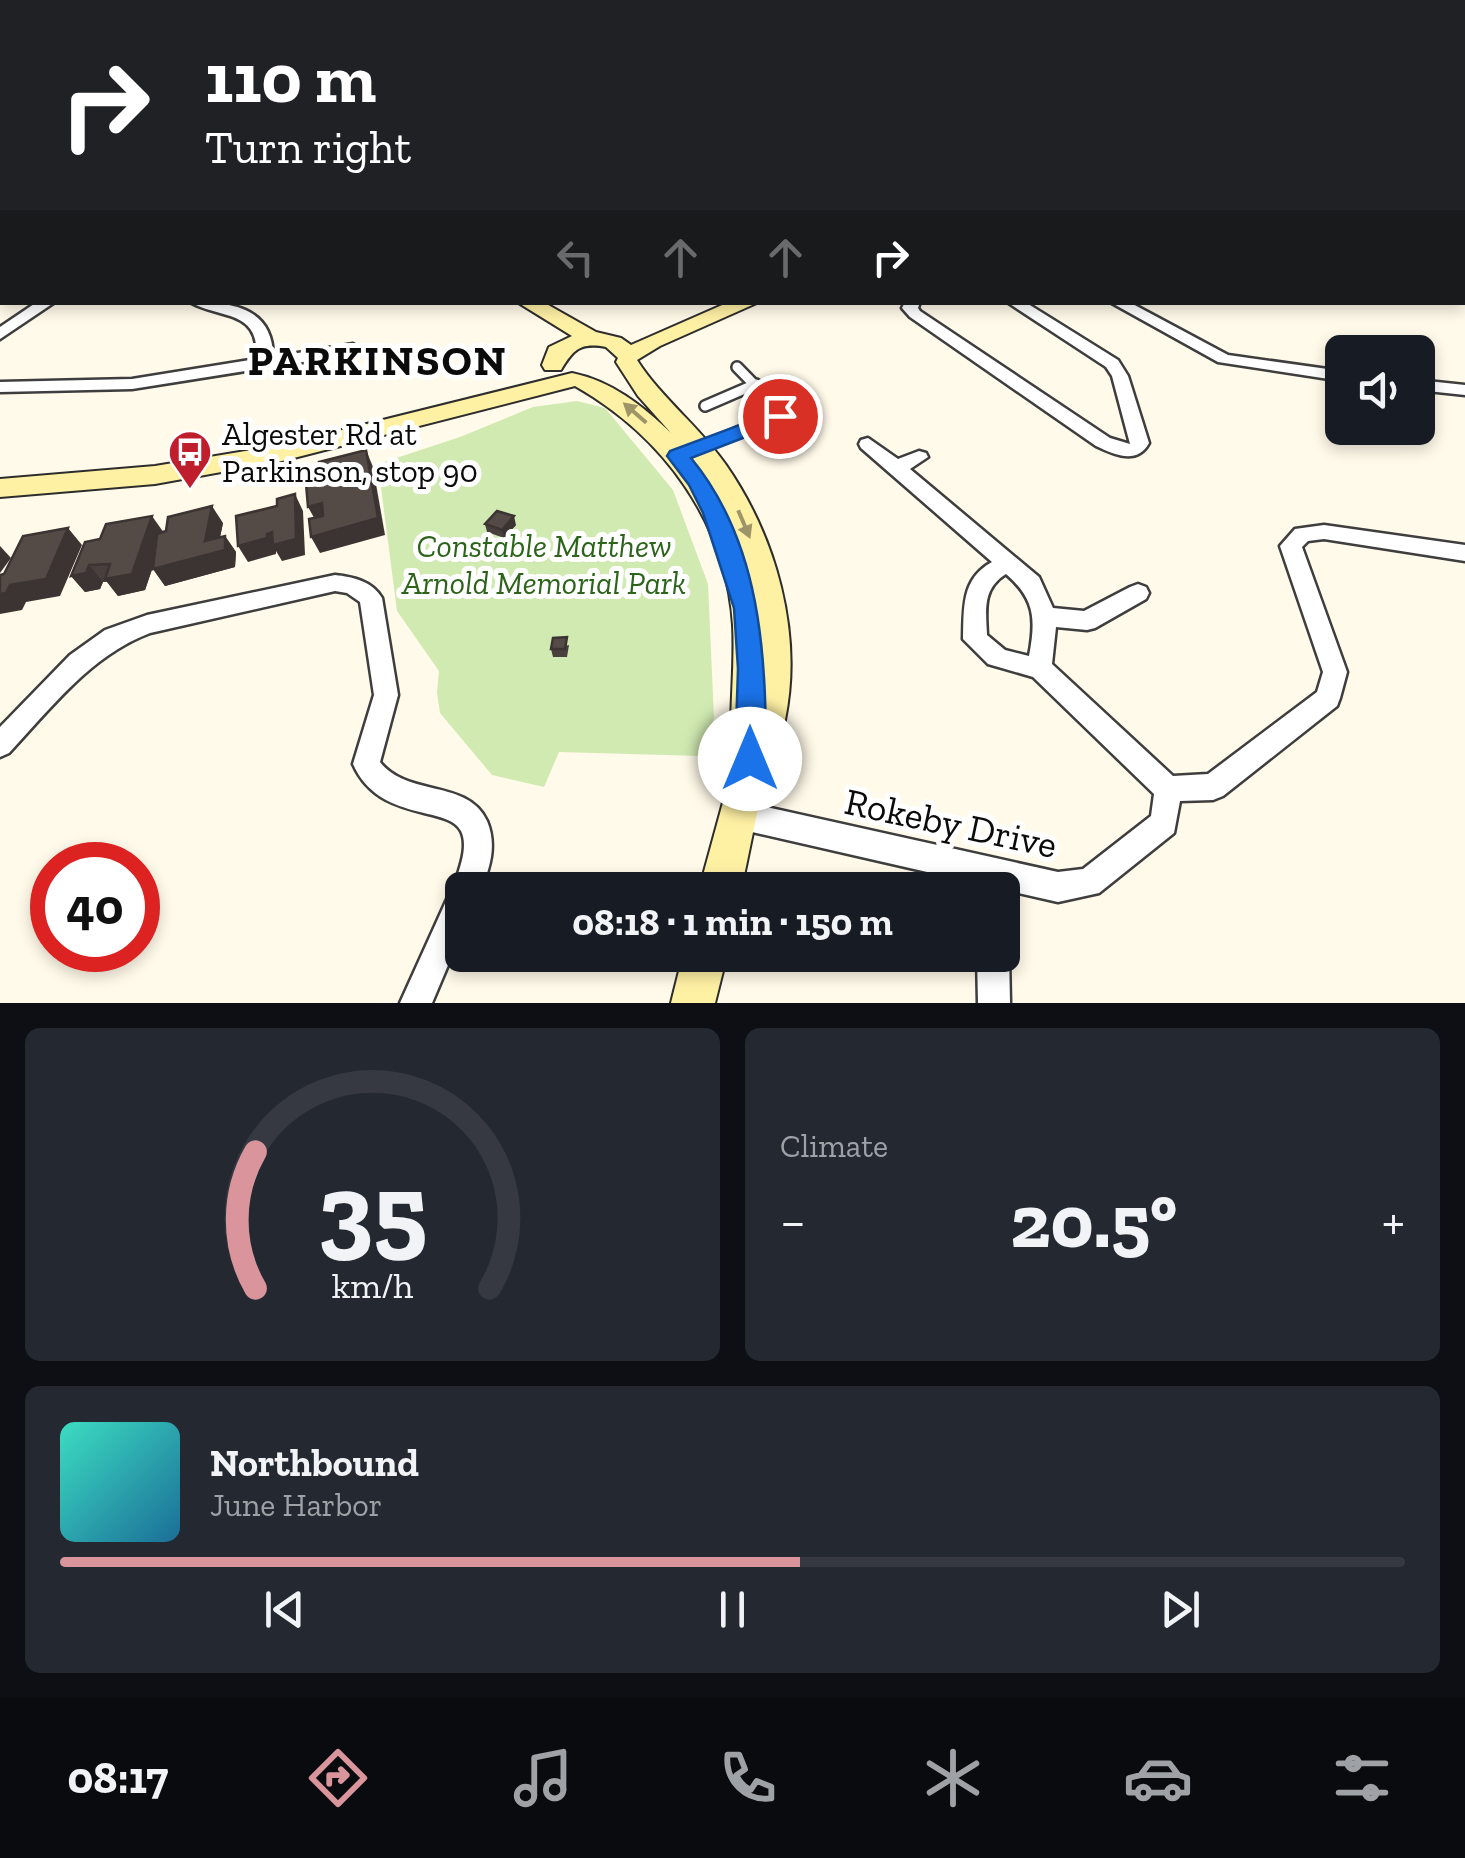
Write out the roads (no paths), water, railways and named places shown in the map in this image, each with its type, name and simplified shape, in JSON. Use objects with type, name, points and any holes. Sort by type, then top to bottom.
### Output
[{"type":"street","points":[[0,334],[44,305]]},
{"type":"street","points":[[210,305],[239,312],[256,322],[265,350],[264,361]]},
{"type":"street","points":[[0,488],[155,475],[333,442],[498,395],[519,394],[566,369],[607,378],[615,349],[705,305]]},
{"type":"street","points":[[566,369],[573,342],[615,349],[652,341],[742,305]]},
{"type":"street","points":[[912,305],[915,314],[1102,442],[1120,450],[1136,450],[1140,443],[1120,376],[1112,364],[1018,305]]},
{"type":"street","points":[[1123,305],[1224,359],[1325,374]]},
{"type":"street","points":[[531,306],[615,349],[689,452],[714,513],[746,608],[752,669],[750,759],[724,872]]},
{"type":"street","points":[[531,306],[566,369],[636,412],[689,452]]},
{"type":"street","points":[[0,388],[132,384],[353,349]]},
{"type":"street","points":[[1435,386],[1465,390]]},
{"type":"street","points":[[868,444],[1031,583],[1042,600],[1044,616],[1045,642],[1038,667]]},
{"type":"street","points":[[896,468],[919,457]]},
{"type":"street","points":[[1007,564],[988,572],[976,588],[976,639],[991,656],[1012,665],[1038,667],[1168,790],[1214,787],[1328,698],[1335,672],[1291,546],[1302,534],[1324,532],[1465,554]]},
{"type":"street","points":[[0,745],[79,662],[114,637],[147,624],[335,583],[352,585],[371,598],[386,696],[366,764],[376,783],[387,789],[469,815],[480,844],[471,872]]},
{"type":"street","points":[[1044,616],[1087,621],[1138,592]]},
{"type":"street","name":"Rokeby Drive","points":[[1020,884],[1058,887],[1089,882],[1164,823],[1168,790]]},
{"type":"street","name":"Rokeby Drive","points":[[738,815],[955,872]]},
{"type":"street","points":[[416,1003],[445,937]]},
{"type":"street","points":[[693,1003],[701,972]]},
{"type":"street","points":[[994,972],[994,1003]]},
{"type":"lane","points":[[689,452],[780,416],[782,409],[737,368]]},
{"type":"lane","points":[[705,406],[756,384]]},
{"type":"place","name":"Algester Rd at Parkinson, stop 90","points":[[190,490]]},
{"type":"district","name":"PARKINSON","points":[[378,360]]},
{"type":"park label","name":"Constable Matthew Arnold Memorial Park","points":[[544,564]]}]
